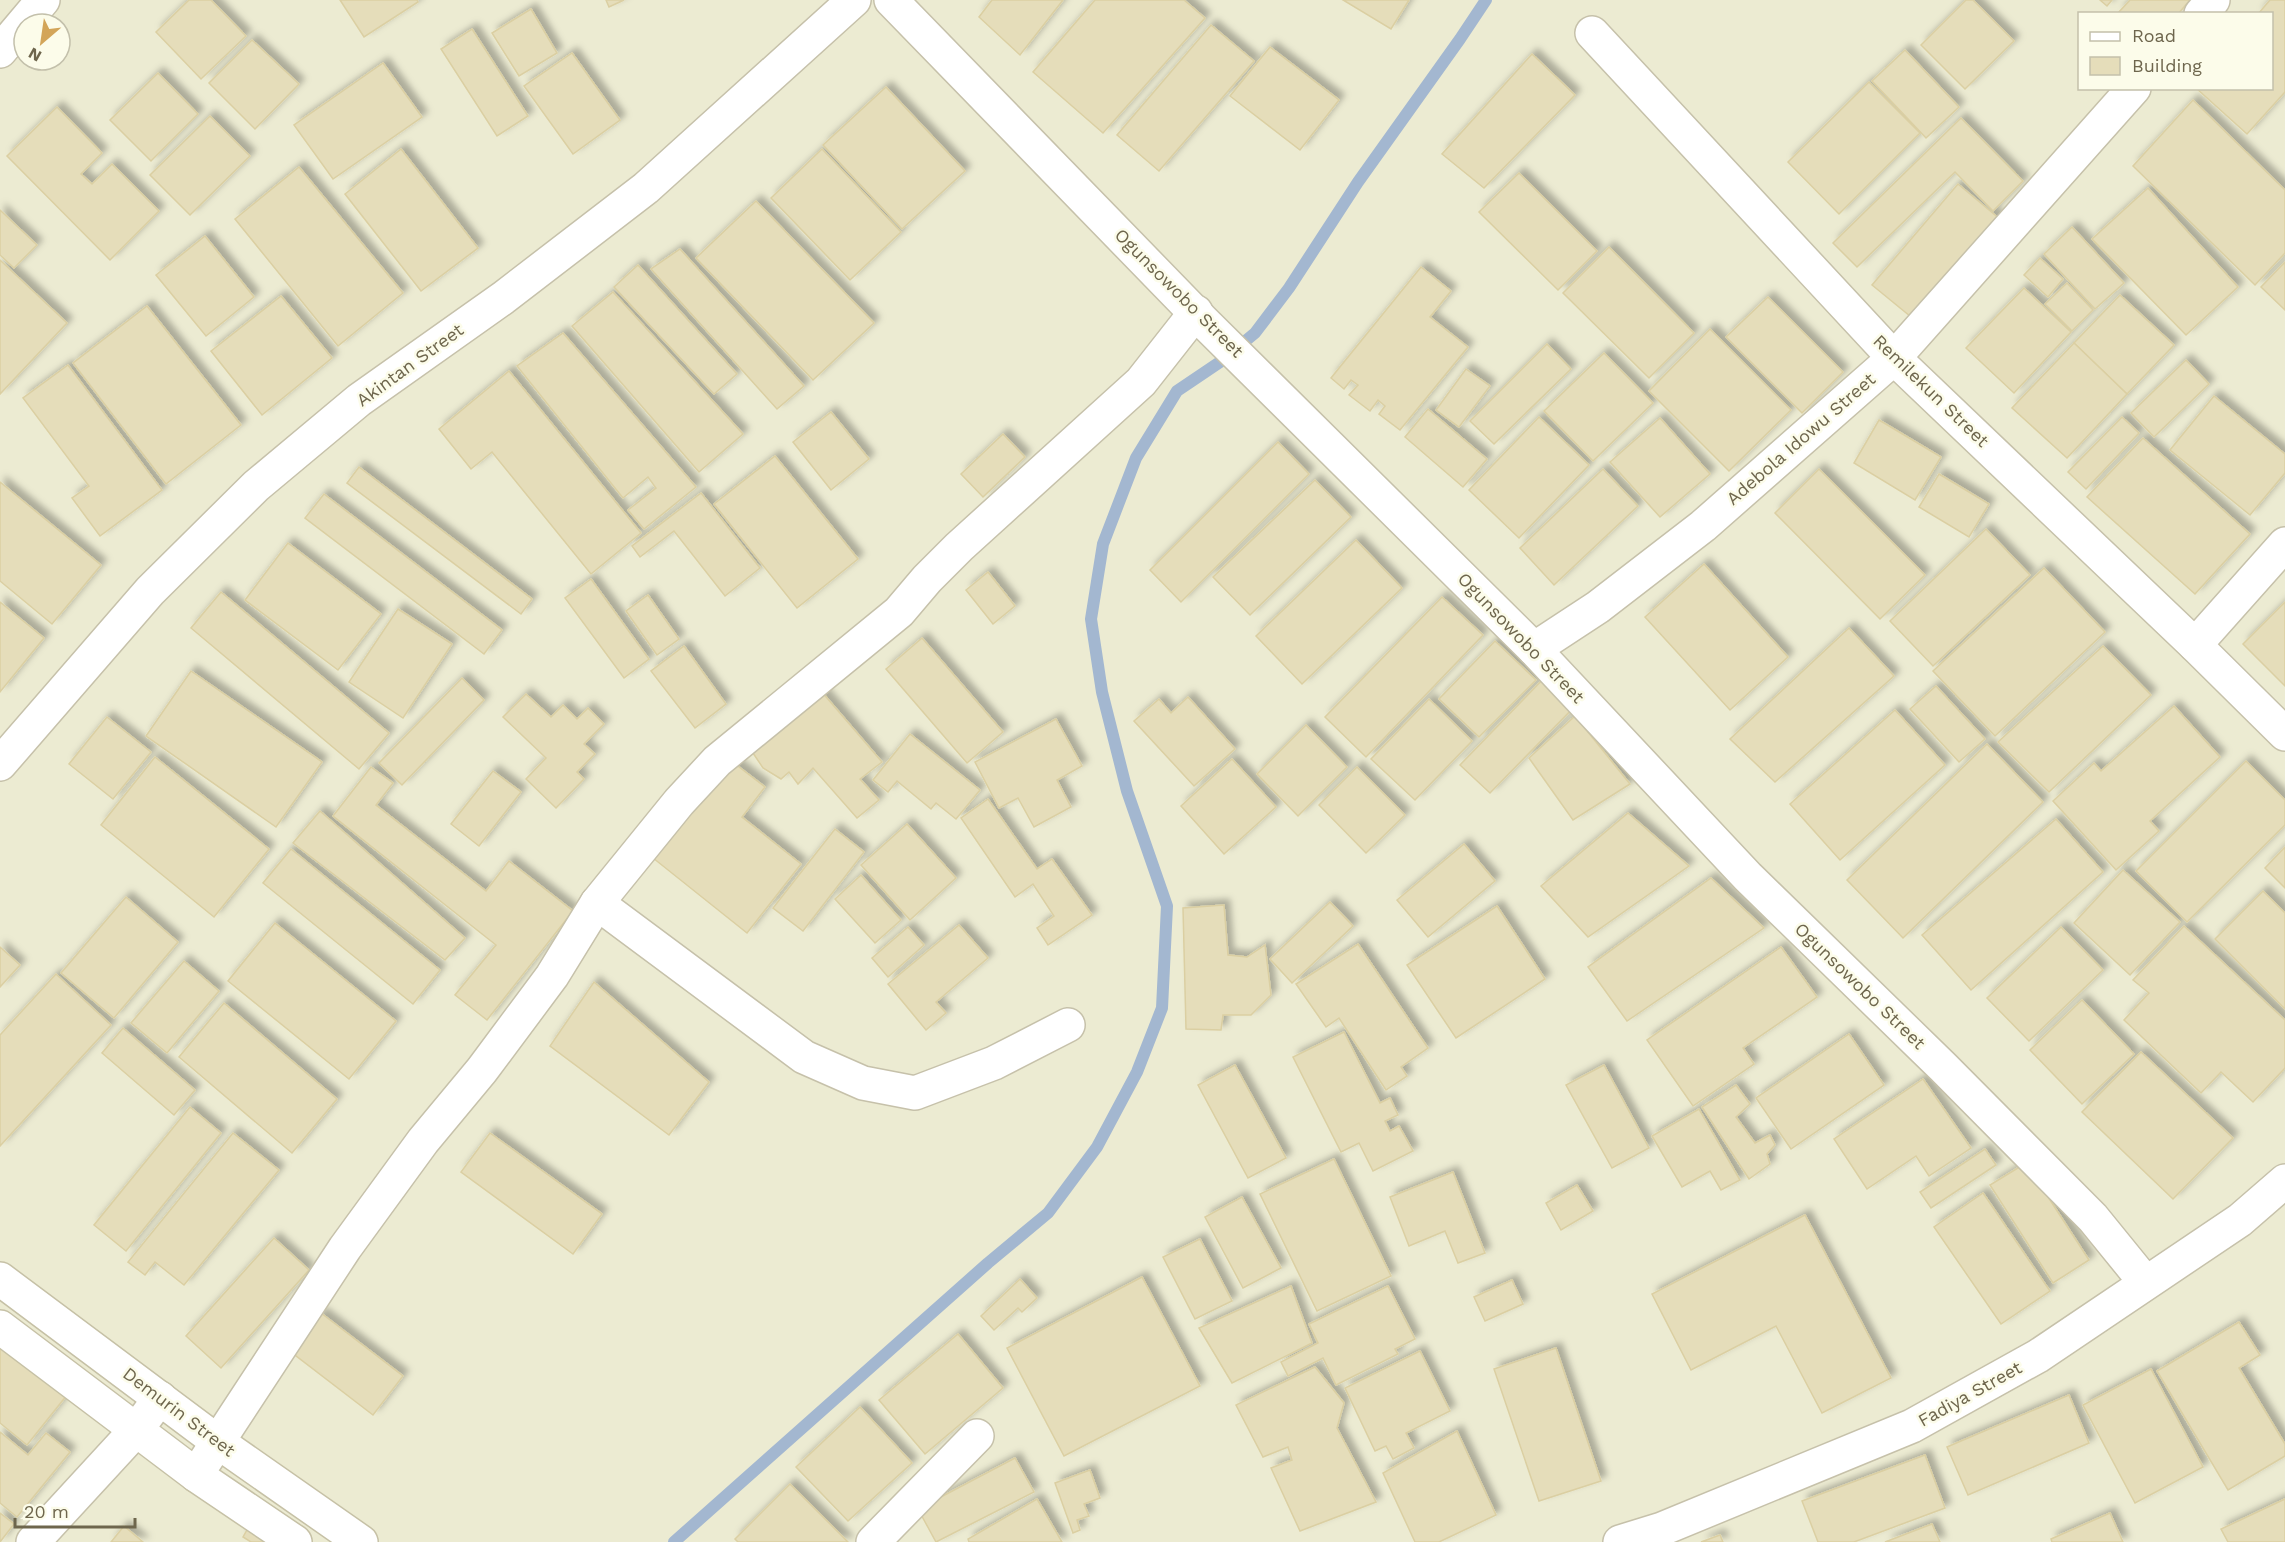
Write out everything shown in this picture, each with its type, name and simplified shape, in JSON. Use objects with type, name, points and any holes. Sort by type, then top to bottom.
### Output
[{"type":"street","points":[[0,51],[43,0]]},
{"type":"street","name":"Ogunsowobo Street","points":[[891,0],[1199,316],[1534,649],[1748,877],[1943,1066],[2093,1218],[2145,1282]]},
{"type":"street","points":[[2203,12],[2213,0]]},
{"type":"street","name":"Akintan Street","points":[[0,764],[150,591],[256,486],[360,400],[503,298],[646,188],[848,2]]},
{"type":"street","name":"Remilekun Street","points":[[1592,33],[1894,358],[2285,734]]},
{"type":"street","name":"Adebola Idowu Street","points":[[1534,649],[1598,607],[1703,526],[1894,358],[2132,90]]},
{"type":"street","points":[[196,1475],[345,1248],[423,1141],[482,1070],[552,976],[597,903],[679,802],[717,761],[899,612],[927,579],[959,547],[1141,382],[1199,316]]},
{"type":"street","points":[[2195,645],[2285,544]]},
{"type":"street","points":[[597,903],[804,1056],[863,1083],[915,1093],[994,1063],[1068,1024]]},
{"type":"street","name":"Fadiya Street","points":[[1620,1542],[1662,1529],[1912,1426],[2038,1356],[2240,1220],[2285,1181]]},
{"type":"street","name":"Demurin Street","points":[[0,1279],[218,1442],[361,1542]]},
{"type":"street","points":[[0,1327],[196,1475],[295,1542]]},
{"type":"street","points":[[33,1542],[136,1429],[160,1398]]},
{"type":"street","points":[[873,1542],[977,1436]]},
{"type":"shaded area","points":[[0,0],[2285,0],[2285,1542],[0,1542]]},
{"type":"building","points":[[189,0],[211,0],[246,36],[201,79],[156,32]]},
{"type":"building","points":[[340,0],[417,0],[418,2],[364,37]]},
{"type":"building","points":[[606,0],[624,0],[609,7]]},
{"type":"building","points":[[992,0],[1063,0],[1020,55],[979,17]]},
{"type":"building","points":[[1095,0],[1184,0],[1205,18],[1103,133],[1033,72]]},
{"type":"building","points":[[1343,0],[1409,0],[1391,29]]},
{"type":"building","points":[[1966,0],[1973,0],[2014,41],[1965,89],[1921,45]]},
{"type":"building","points":[[2100,0],[2112,0],[2107,6]]},
{"type":"building","points":[[2130,0],[2190,0],[2180,12],[2119,12]]},
{"type":"building","points":[[2270,0],[2285,0],[2285,92],[2247,134],[2198,90],[2273,90],[2273,12],[2260,12]]},
{"type":"building","points":[[531,9],[557,53],[519,76],[492,33]]},
{"type":"building","points":[[1211,25],[1254,61],[1159,171],[1117,135]]},
{"type":"building","points":[[472,29],[528,116],[497,136],[441,49]]},
{"type":"building","points":[[252,40],[299,84],[255,129],[209,83]]},
{"type":"building","points":[[1270,47],[1339,100],[1300,150],[1230,96]]},
{"type":"building","points":[[1905,50],[1959,107],[1926,138],[1872,81]]},
{"type":"building","points":[[572,53],[620,120],[573,154],[524,86]]},
{"type":"building","points":[[1532,54],[1575,95],[1484,188],[1442,154]]},
{"type":"building","points":[[383,63],[422,117],[333,179],[294,125]]},
{"type":"building","points":[[158,73],[198,114],[151,161],[110,120]]},
{"type":"building","points":[[1869,82],[1920,133],[1839,214],[1788,162]]},
{"type":"building","points":[[886,87],[965,171],[902,229],[823,145]]},
{"type":"building","points":[[2193,100],[2285,190],[2285,253],[2255,285],[2133,166]]},
{"type":"building","points":[[57,107],[102,153],[81,174],[92,184],[112,164],[159,211],[110,260],[7,156]]},
{"type":"building","points":[[210,116],[250,156],[190,215],[150,175]]},
{"type":"building","points":[[1961,118],[2023,181],[1993,211],[1955,172],[1857,267],[1833,243]]},
{"type":"building","points":[[401,149],[478,248],[421,291],[345,194]]},
{"type":"building","points":[[822,149],[901,232],[850,280],[771,198]]},
{"type":"building","points":[[299,167],[403,293],[338,346],[235,219]]},
{"type":"building","points":[[1519,173],[1597,251],[1558,290],[1479,212]]},
{"type":"building","points":[[1958,184],[2001,220],[1916,321],[1872,285]]},
{"type":"building","points":[[2148,188],[2238,287],[2186,335],[2092,239]]},
{"type":"building","points":[[756,201],[874,323],[813,380],[696,258]]},
{"type":"building","points":[[0,210],[37,245],[14,268],[0,255]]},
{"type":"building","points":[[2072,227],[2124,283],[2095,309],[2044,254]]},
{"type":"building","points":[[205,236],[254,297],[206,336],[156,275]]},
{"type":"building","points":[[1609,247],[1694,333],[1649,378],[1563,293]]},
{"type":"building","points":[[680,249],[804,386],[777,409],[651,269]]},
{"type":"building","points":[[2040,258],[2063,279],[2048,297],[2024,275]]},
{"type":"building","points":[[0,260],[67,323],[0,394]]},
{"type":"building","points":[[2285,262],[2285,310],[2261,287]]},
{"type":"building","points":[[638,265],[737,374],[714,394],[614,287]]},
{"type":"building","points":[[1421,267],[1451,291],[1430,317],[1468,347],[1400,430],[1379,414],[1385,406],[1378,400],[1370,411],[1349,395],[1358,385],[1351,380],[1344,389],[1331,378]]},
{"type":"building","points":[[2067,283],[2093,310],[2072,331],[2045,304]]},
{"type":"building","points":[[2024,288],[2071,332],[2014,393],[1966,348]]},
{"type":"building","points":[[613,292],[743,434],[699,472],[572,326]]},
{"type":"building","points":[[2120,295],[2174,345],[2127,394],[2074,343]]},
{"type":"building","points":[[281,296],[332,358],[262,415],[211,351]]},
{"type":"building","points":[[1768,297],[1843,372],[1802,413],[1726,337]]},
{"type":"building","points":[[147,306],[241,425],[166,484],[73,363]]},
{"type":"building","points":[[1710,329],[1791,410],[1729,471],[1649,391]]},
{"type":"building","points":[[563,333],[696,487],[644,529],[628,510],[656,488],[648,477],[623,498],[517,366]]},
{"type":"building","points":[[2074,343],[2127,394],[2067,458],[2012,408]]},
{"type":"building","points":[[1547,344],[1571,369],[1494,444],[1470,421]]},
{"type":"building","points":[[1604,353],[1653,403],[1593,461],[1544,411]]},
{"type":"building","points":[[2186,360],[2209,384],[2154,437],[2131,413]]},
{"type":"building","points":[[68,365],[162,490],[100,536],[72,498],[89,486],[23,398]]},
{"type":"building","points":[[1466,369],[1490,386],[1459,427],[1436,410]]},
{"type":"building","points":[[509,371],[641,533],[591,574],[492,452],[471,469],[439,429]]},
{"type":"building","points":[[2214,396],[2285,454],[2285,473],[2250,515],[2170,450]]},
{"type":"building","points":[[1428,409],[1487,459],[1463,487],[1405,437]]},
{"type":"building","points":[[831,412],[869,459],[831,490],[793,442]]},
{"type":"building","points":[[1539,417],[1589,465],[1519,538],[1469,490]]},
{"type":"building","points":[[2122,417],[2139,433],[2086,489],[2068,472]]},
{"type":"building","points":[[1660,418],[1710,474],[1660,517],[1610,462]]},
{"type":"building","points":[[1879,420],[1941,457],[1915,500],[1854,463]]},
{"type":"building","points":[[1003,434],[1025,457],[983,497],[961,474]]},
{"type":"building","points":[[2143,438],[2250,534],[2195,594],[2087,497]]},
{"type":"building","points":[[1278,442],[1309,474],[1181,602],[1150,570]]},
{"type":"building","points":[[775,456],[858,559],[797,608],[714,504]]},
{"type":"building","points":[[359,467],[532,599],[521,614],[347,483]]},
{"type":"building","points":[[1603,469],[1638,506],[1554,585],[1520,548]]},
{"type":"building","points":[[1819,469],[1925,575],[1880,619],[1775,513]]},
{"type":"building","points":[[1939,474],[1989,504],[1969,537],[1919,507]]},
{"type":"building","points":[[1315,480],[1351,517],[1250,615],[1213,577]]},
{"type":"building","points":[[0,482],[101,565],[52,624],[0,581]]},
{"type":"building","points":[[701,493],[760,568],[725,596],[674,531],[640,557],[632,546]]},
{"type":"building","points":[[324,494],[502,630],[484,654],[305,518]]},
{"type":"building","points":[[1986,529],[2030,575],[1933,666],[1890,621]]},
{"type":"building","points":[[1356,540],[1402,588],[1302,684],[1256,636]]},
{"type":"building","points":[[288,543],[381,614],[338,670],[245,600]]},
{"type":"building","points":[[1704,564],[1788,657],[1730,710],[1645,617]]},
{"type":"building","points":[[2044,568],[2105,632],[1995,736],[1933,671]]},
{"type":"building","points":[[988,572],[1015,606],[993,624],[966,590]]},
{"type":"building","points":[[591,579],[649,659],[624,678],[565,598]]},
{"type":"building","points":[[221,592],[389,733],[359,769],[191,628]]},
{"type":"building","points":[[648,595],[679,639],[657,655],[626,611]]},
{"type":"building","points":[[1442,597],[1483,635],[1366,757],[1325,717]]},
{"type":"building","points":[[0,602],[44,638],[0,692]]},
{"type":"building","points":[[2285,602],[2285,686],[2243,644]]},
{"type":"building","points":[[398,609],[452,644],[403,718],[349,682]]},
{"type":"building","points":[[1849,628],[1894,676],[1775,782],[1730,739]]},
{"type":"building","points":[[922,638],[1003,732],[967,763],[886,669]]},
{"type":"building","points":[[1495,641],[1536,680],[1479,737],[1439,699]]},
{"type":"building","points":[[684,646],[726,704],[695,728],[651,671]]},
{"type":"building","points":[[2103,646],[2151,695],[2049,792],[1998,742]]},
{"type":"building","points":[[191,671],[322,762],[276,827],[146,736]]},
{"type":"building","points":[[1548,674],[1578,703],[1490,793],[1460,765]]},
{"type":"building","points":[[462,678],[484,700],[402,785],[379,763]]},
{"type":"building","points":[[1936,686],[1985,739],[1959,762],[1910,709]]},
{"type":"building","points":[[821,691],[882,762],[860,779],[879,800],[857,818],[813,768],[798,784],[789,772],[781,779],[763,768],[753,753]]},
{"type":"building","points":[[526,694],[551,717],[563,705],[577,719],[588,708],[604,724],[584,744],[595,754],[577,772],[584,779],[556,808],[526,779],[546,758],[503,717]]},
{"type":"building","points":[[1188,697],[1235,749],[1194,786],[1134,721],[1159,699],[1171,713]]},
{"type":"building","points":[[1429,699],[1472,741],[1415,800],[1371,759]]},
{"type":"building","points":[[2174,706],[2220,757],[2150,821],[2159,831],[2116,870],[2053,801],[2094,763],[2101,771]]},
{"type":"building","points":[[1895,710],[1945,765],[1840,860],[1790,804]]},
{"type":"building","points":[[1575,716],[1630,784],[1573,820],[1529,758]]},
{"type":"building","points":[[107,717],[151,752],[113,799],[69,764]]},
{"type":"building","points":[[1056,719],[1082,766],[1057,780],[1071,807],[1034,827],[1018,798],[999,808],[975,762]]},
{"type":"building","points":[[1306,725],[1347,767],[1298,816],[1257,774]]},
{"type":"building","points":[[910,734],[980,790],[956,819],[936,803],[931,809],[897,781],[888,792],[873,780]]},
{"type":"building","points":[[1987,744],[2043,802],[1903,938],[1847,880]]},
{"type":"building","points":[[155,757],[269,849],[214,917],[101,825]]},
{"type":"building","points":[[1232,759],[1276,807],[1224,854],[1181,806]]},
{"type":"building","points":[[730,760],[765,787],[742,817],[801,864],[747,933],[653,858]]},
{"type":"building","points":[[2246,761],[2285,800],[2285,825],[2187,922],[2136,871]]},
{"type":"building","points":[[371,767],[393,783],[376,805],[486,891],[509,861],[573,911],[487,1020],[455,995],[496,945],[333,816]]},
{"type":"building","points":[[1357,767],[1405,815],[1366,853],[1319,805]]},
{"type":"building","points":[[493,771],[521,792],[479,846],[451,824]]},
{"type":"building","points":[[988,799],[1037,869],[1052,859],[1092,915],[1048,945],[1037,928],[1054,916],[1033,884],[1015,897],[961,818]]},
{"type":"building","points":[[320,811],[465,938],[445,960],[293,843]]},
{"type":"building","points":[[1628,813],[1689,866],[1588,937],[1541,886]]},
{"type":"building","points":[[2056,819],[2103,872],[1971,990],[1922,935]]},
{"type":"building","points":[[907,824],[956,878],[910,920],[861,865]]},
{"type":"building","points":[[835,829],[864,852],[803,931],[773,908]]},
{"type":"building","points":[[1464,844],[1495,881],[1428,937],[1397,900]]},
{"type":"building","points":[[2285,847],[2285,888],[2265,868]]},
{"type":"building","points":[[291,849],[440,970],[413,1004],[263,883]]},
{"type":"building","points":[[2123,870],[2180,922],[2130,975],[2074,923]]},
{"type":"building","points":[[861,875],[901,920],[875,943],[835,899]]},
{"type":"building","points":[[1711,878],[1764,928],[1627,1021],[1588,967]]},
{"type":"building","points":[[2263,891],[2285,913],[2285,1009],[2215,939]]},
{"type":"building","points":[[126,897],[178,942],[114,1018],[61,973]]},
{"type":"building","points":[[1330,902],[1353,926],[1292,983],[1270,959]]},
{"type":"building","points":[[1224,905],[1228,955],[1247,957],[1265,945],[1271,995],[1251,1015],[1223,1015],[1221,1030],[1186,1029],[1183,908]]},
{"type":"building","points":[[1497,906],[1545,979],[1456,1038],[1407,965]]},
{"type":"building","points":[[275,923],[396,1021],[349,1079],[228,981]]},
{"type":"building","points":[[959,925],[988,958],[936,1002],[946,1013],[926,1030],[888,984]]},
{"type":"building","points":[[2184,926],[2285,1020],[2285,1068],[2253,1102],[2221,1072],[2201,1093],[2124,1020],[2149,993],[2133,980]]},
{"type":"building","points":[[908,927],[924,945],[888,977],[872,958]]},
{"type":"building","points":[[2061,927],[2103,970],[2029,1041],[1987,998]]},
{"type":"building","points":[[1358,944],[1428,1048],[1401,1067],[1407,1076],[1386,1090],[1339,1018],[1326,1027],[1296,984]]},
{"type":"building","points":[[0,947],[20,965],[0,987]]},
{"type":"building","points":[[1781,947],[1817,997],[1743,1048],[1754,1064],[1693,1106],[1647,1040]]},
{"type":"building","points":[[184,961],[219,991],[167,1053],[131,1023]]},
{"type":"building","points":[[56,974],[111,1025],[0,1146],[0,1035]]},
{"type":"building","points":[[594,982],[709,1082],[669,1135],[550,1046]]},
{"type":"building","points":[[2082,1000],[2134,1054],[2082,1104],[2030,1050]]},
{"type":"building","points":[[224,1003],[337,1099],[292,1153],[179,1057]]},
{"type":"building","points":[[123,1028],[195,1090],[174,1115],[102,1053]]},
{"type":"building","points":[[1344,1032],[1380,1103],[1390,1098],[1398,1115],[1385,1121],[1390,1131],[1399,1126],[1413,1151],[1373,1171],[1359,1143],[1341,1152],[1293,1057]]},
{"type":"building","points":[[1849,1034],[1884,1085],[1791,1149],[1756,1098]]},
{"type":"building","points":[[2141,1052],[2233,1138],[2173,1199],[2082,1112]]},
{"type":"building","points":[[1235,1065],[1286,1158],[1248,1178],[1198,1085]]},
{"type":"building","points":[[1604,1065],[1649,1148],[1612,1168],[1566,1085]]},
{"type":"building","points":[[1923,1079],[1971,1148],[1929,1176],[1916,1156],[1867,1189],[1834,1139]]},
{"type":"building","points":[[1736,1085],[1750,1104],[1736,1117],[1755,1143],[1770,1135],[1775,1145],[1767,1154],[1770,1164],[1749,1179],[1702,1107]]},
{"type":"building","points":[[190,1107],[221,1133],[126,1251],[94,1225]]},
{"type":"building","points":[[1699,1109],[1740,1180],[1721,1190],[1710,1171],[1682,1187],[1652,1136]]},
{"type":"building","points":[[233,1133],[279,1170],[184,1285],[155,1262],[145,1275],[128,1262]]},
{"type":"building","points":[[490,1133],[602,1214],[573,1254],[461,1172]]},
{"type":"building","points":[[1985,1149],[1996,1165],[1931,1208],[1920,1192]]},
{"type":"building","points":[[1334,1159],[1391,1276],[1317,1311],[1260,1194]]},
{"type":"building","points":[[2026,1163],[2089,1260],[2053,1283],[1990,1185]]},
{"type":"building","points":[[1453,1172],[1485,1253],[1458,1263],[1445,1231],[1409,1246],[1390,1197]]},
{"type":"building","points":[[1577,1185],[1593,1211],[1561,1230],[1546,1203]]},
{"type":"building","points":[[1983,1193],[2050,1291],[2001,1324],[1934,1227]]},
{"type":"building","points":[[1242,1197],[1281,1268],[1243,1288],[1205,1217]]},
{"type":"building","points":[[1805,1215],[1891,1378],[1822,1413],[1776,1326],[1691,1370],[1652,1294]]},
{"type":"building","points":[[274,1238],[309,1270],[221,1368],[186,1336]]},
{"type":"building","points":[[1200,1239],[1232,1301],[1195,1319],[1163,1257]]},
{"type":"building","points":[[1142,1277],[1200,1386],[1064,1456],[1007,1348]]},
{"type":"building","points":[[1020,1279],[1037,1298],[1022,1312],[1018,1308],[994,1330],[981,1316]]},
{"type":"building","points":[[1512,1280],[1523,1304],[1485,1321],[1474,1297]]},
{"type":"building","points":[[1291,1286],[1312,1343],[1232,1383],[1199,1328]]},
{"type":"building","points":[[1388,1286],[1415,1339],[1395,1349],[1398,1354],[1336,1385],[1323,1358],[1288,1376],[1281,1362],[1318,1343],[1309,1324]]},
{"type":"building","points":[[321,1313],[403,1376],[373,1415],[291,1352]]},
{"type":"building","points":[[2239,1322],[2260,1355],[2239,1368],[2285,1444],[2285,1456],[2228,1490],[2157,1371]]},
{"type":"building","points":[[958,1334],[1003,1388],[925,1454],[879,1400]]},
{"type":"building","points":[[0,1339],[67,1395],[27,1445],[0,1423]]},
{"type":"building","points":[[1556,1348],[1601,1481],[1539,1501],[1494,1369]]},
{"type":"building","points":[[1420,1351],[1450,1411],[1406,1433],[1414,1448],[1393,1459],[1386,1446],[1375,1451],[1345,1388]]},
{"type":"building","points":[[1315,1367],[1344,1403],[1337,1428],[1376,1502],[1300,1531],[1271,1468],[1292,1460],[1288,1447],[1263,1457],[1236,1405]]},
{"type":"building","points":[[2151,1369],[2203,1467],[2135,1503],[2083,1405]]},
{"type":"building","points":[[2069,1395],[2089,1443],[1968,1495],[1947,1447]]},
{"type":"building","points":[[860,1407],[912,1463],[848,1521],[796,1467]]},
{"type":"building","points":[[1457,1431],[1496,1515],[1439,1542],[1415,1542],[1383,1473]]},
{"type":"building","points":[[0,1432],[28,1455],[46,1433],[70,1452],[17,1517],[0,1503]]},
{"type":"building","points":[[1925,1455],[1945,1508],[1854,1542],[1818,1542],[1802,1501]]},
{"type":"building","points":[[1015,1458],[1034,1492],[936,1542],[918,1509]]},
{"type":"building","points":[[1090,1470],[1100,1498],[1084,1504],[1089,1516],[1077,1520],[1080,1530],[1073,1533],[1055,1483]]},
{"type":"building","points":[[790,1484],[848,1542],[738,1542],[735,1539]]},
{"type":"building","points":[[1037,1499],[1062,1542],[969,1542],[968,1539]]},
{"type":"building","points":[[2285,1499],[2285,1542],[2228,1542],[2221,1529]]},
{"type":"building","points":[[0,1513],[14,1524],[0,1542]]},
{"type":"building","points":[[2110,1513],[2123,1542],[2052,1542],[2051,1539]]},
{"type":"building","points":[[251,1523],[273,1542],[251,1542],[243,1537]]},
{"type":"building","points":[[1932,1524],[1940,1542],[1885,1542]]},
{"type":"building","points":[[124,1526],[143,1542],[111,1542]]},
{"type":"building","points":[[1720,1535],[1723,1542],[1701,1542]]},
{"type":"waterway","points":[[674,1542],[988,1263],[1048,1213],[1097,1147],[1137,1072],[1162,1008],[1167,906],[1127,791],[1102,692],[1091,619],[1103,544],[1136,458],[1177,391],[1220,362],[1255,333],[1289,288],[1358,182],[1486,0]]}]
